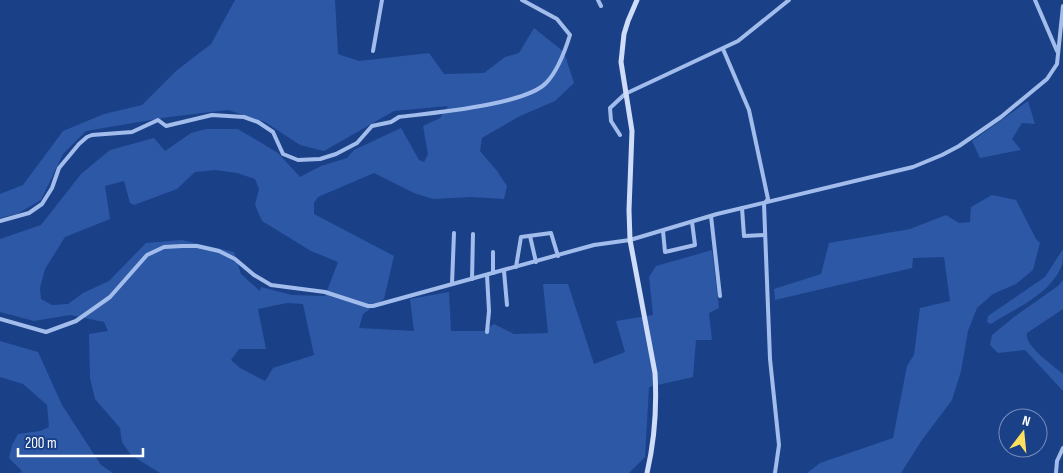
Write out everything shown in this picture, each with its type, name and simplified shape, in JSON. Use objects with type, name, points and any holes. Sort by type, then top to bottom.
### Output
[{"type":"street","points":[[373,51],[382,0]]},
{"type":"street","points":[[0,221],[29,213],[42,204],[52,188],[59,168],[68,155],[78,144],[92,135],[132,132],[158,120],[166,126],[212,115],[244,117],[258,122],[273,132],[283,154],[298,160],[320,159],[348,149],[357,143],[372,126],[391,122],[399,117],[497,102],[528,94],[541,88],[552,75],[570,36],[557,19],[522,0]]},
{"type":"street","points":[[598,0],[601,6]]},
{"type":"street","points":[[637,0],[628,21],[622,45],[621,62],[632,131],[629,210],[630,240],[656,390],[656,426],[647,473]]},
{"type":"street","points":[[620,135],[611,121],[610,108],[625,94],[738,41],[788,0]]},
{"type":"street","points":[[1035,0],[1058,53]]},
{"type":"street","points":[[0,319],[46,332],[76,321],[110,297],[147,255],[164,247],[206,247],[235,259],[267,283],[325,292],[368,306],[378,305],[594,245],[630,240],[742,208],[913,167],[942,155],[1001,117],[1051,75],[1057,64],[1063,6]]},
{"type":"street","points":[[723,49],[749,110],[768,198],[764,204],[764,235],[770,359],[779,445],[775,473]]},
{"type":"street","points":[[742,208],[744,236],[764,235]]},
{"type":"street","points":[[711,216],[720,296]]},
{"type":"street","points":[[663,231],[665,252],[695,245],[692,222]]},
{"type":"street","points":[[452,284],[454,233]]},
{"type":"street","points":[[516,267],[521,237],[552,233],[558,256]]},
{"type":"street","points":[[472,279],[473,234]]},
{"type":"street","points":[[530,236],[536,262]]},
{"type":"street","points":[[493,252],[493,274]]},
{"type":"street","points":[[504,271],[507,305]]},
{"type":"street","points":[[486,275],[489,311],[487,332]]},
{"type":"street","points":[[1056,473],[1057,461],[1063,448]]},
{"type":"shaded area","points":[[235,0],[335,0],[338,54],[359,61],[429,53],[444,74],[484,73],[505,57],[519,53],[534,28],[564,52],[574,83],[555,101],[518,117],[482,138],[480,151],[507,186],[504,199],[471,197],[433,199],[414,193],[374,173],[318,197],[314,203],[314,214],[394,256],[384,299],[363,314],[359,328],[414,331],[410,299],[449,292],[451,331],[484,331],[494,324],[514,334],[548,333],[543,284],[568,284],[594,364],[625,352],[616,321],[653,315],[649,277],[656,266],[712,250],[719,308],[709,313],[712,340],[696,340],[693,377],[649,387],[645,457],[629,473],[160,473],[131,455],[122,442],[120,428],[95,399],[90,378],[89,334],[108,331],[104,322],[70,315],[34,321],[0,312],[0,239],[41,225],[81,174],[110,150],[154,138],[165,151],[191,133],[206,129],[238,129],[278,153],[300,177],[321,166],[347,158],[354,150],[401,128],[419,160],[424,162],[428,154],[423,126],[440,118],[448,106],[394,111],[324,151],[300,145],[265,122],[228,110],[169,117],[86,131],[63,154],[41,200],[17,214],[0,218],[0,194],[23,185],[63,131],[104,114],[142,105],[176,71],[211,44]],"holes":[[[215,170],[237,173],[255,179],[259,189],[255,205],[262,221],[311,251],[338,262],[325,296],[292,295],[261,287],[260,291],[241,274],[234,252],[182,240],[146,243],[109,281],[83,293],[68,304],[52,305],[41,299],[40,288],[45,269],[65,237],[110,219],[105,186],[124,181],[130,203],[134,205],[177,189],[195,172]],[[287,303],[303,304],[314,355],[273,368],[265,381],[240,368],[231,360],[239,349],[266,349],[258,309]]]},
{"type":"shaded area","points":[[1028,101],[1035,124],[1022,123],[1012,139],[1021,150],[980,158],[972,141]]},
{"type":"shaded area","points":[[992,195],[1016,200],[1036,239],[1040,243],[1033,270],[1016,284],[993,294],[977,308],[968,331],[961,371],[952,400],[922,440],[901,473],[807,473],[820,463],[893,438],[907,366],[914,355],[920,308],[950,301],[944,257],[913,258],[912,268],[775,300],[774,289],[821,274],[829,243],[910,229],[946,215],[959,223],[970,222],[971,207]]},
{"type":"shaded area","points":[[1063,249],[1062,265],[1050,284],[1022,306],[991,324],[987,322],[988,316],[1045,277]]},
{"type":"shaded area","points":[[1063,280],[1063,309],[1027,333],[1027,338],[1034,349],[1063,374],[1063,391],[1025,350],[998,353],[990,345],[992,335],[1058,286]]},
{"type":"shaded area","points":[[0,341],[38,352],[62,405],[101,465],[113,473],[20,473],[22,471],[9,458],[12,445],[18,434],[40,431],[49,427],[47,405],[23,384],[0,377]]}]
